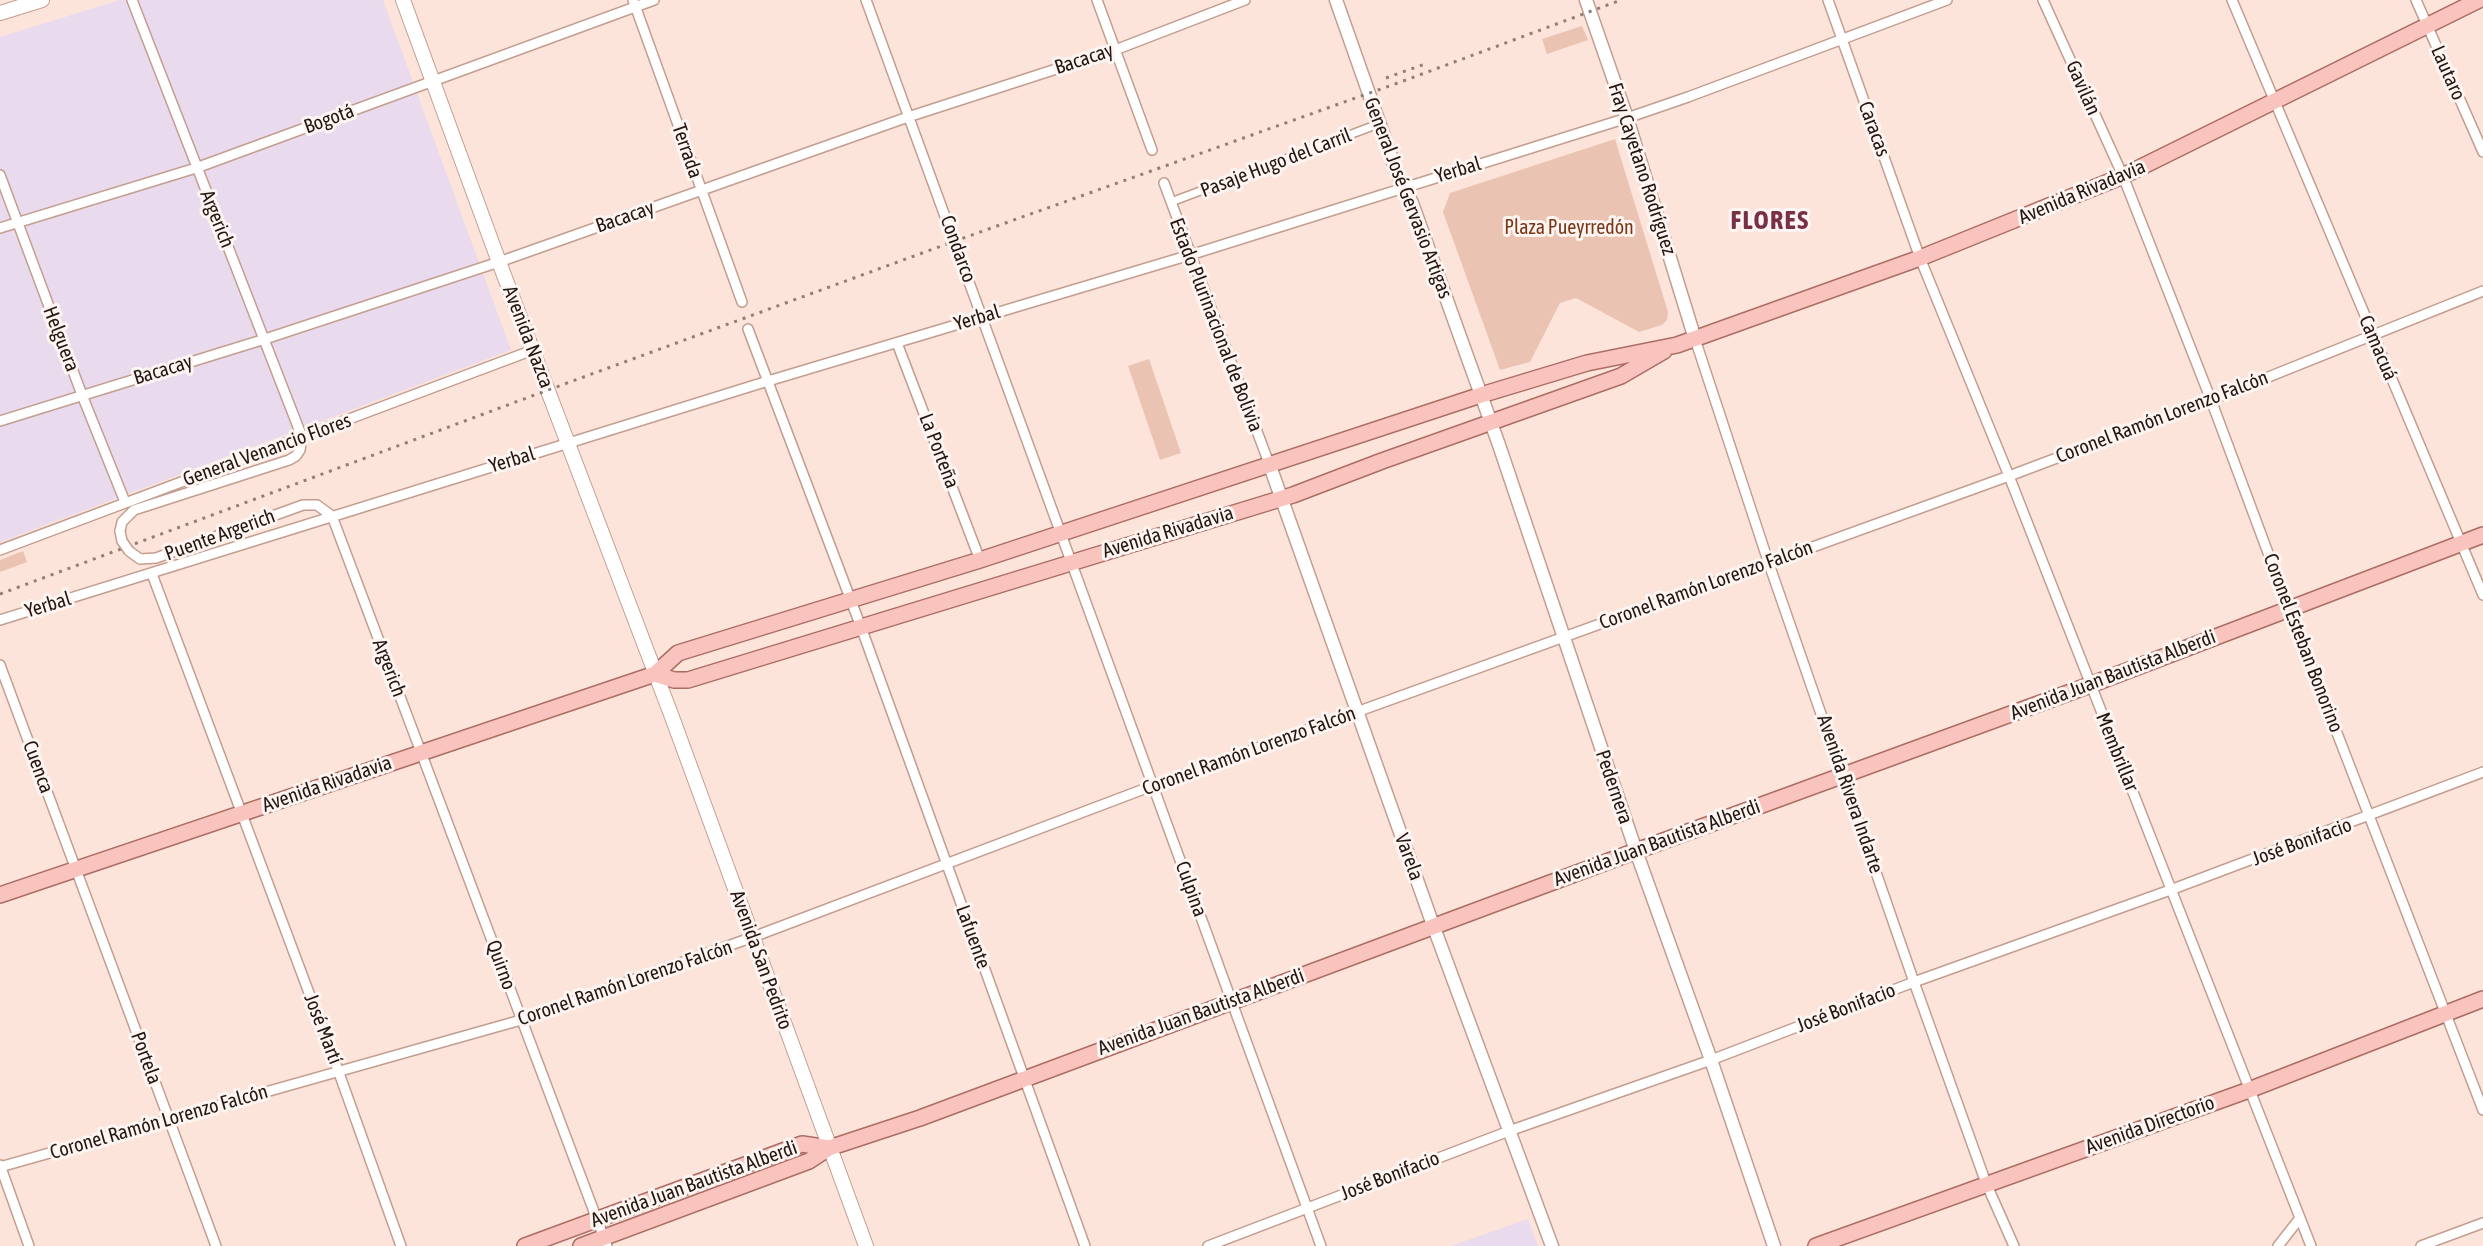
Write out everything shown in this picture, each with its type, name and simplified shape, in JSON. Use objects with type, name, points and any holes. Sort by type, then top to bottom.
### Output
[{"type":"main road","points":[[0,13],[42,0]]},
{"type":"main road","name":"Avenida Nazca","points":[[404,0],[499,261],[655,674]]},
{"type":"main road","name":"Avenida Rivadavia","points":[[0,895],[655,674],[678,653],[980,560],[1481,395],[1599,360],[1669,347],[1695,339],[1920,258],[2123,176],[2479,0]]},
{"type":"main road","name":"Avenida Rivadavia","points":[[655,674],[674,680],[688,680],[1280,498],[1622,376],[1669,347]]},
{"type":"main road","name":"Avenida Juan Bautista Alberdi","points":[[581,1246],[605,1242],[809,1161],[830,1148],[920,1118],[1636,850],[2090,685],[2483,535]]},
{"type":"main road","name":"Avenida San Pedrito","points":[[655,674],[866,1246]]},
{"type":"main road","name":"Avenida Directorio","points":[[1816,1246],[2249,1090],[2483,999]]},
{"type":"main road","name":"Avenida Juan Bautista Alberdi","points":[[525,1246],[802,1144],[830,1148]]},
{"type":"street","name":"Argerich","points":[[132,0],[302,437]]},
{"type":"street","name":"Bogotá","points":[[0,228],[196,168],[635,4],[654,0]]},
{"type":"street","name":"Condarco","points":[[867,0],[1060,533]]},
{"type":"street","points":[[1097,0],[1152,150]]},
{"type":"street","name":"Bacacay","points":[[0,421],[265,339],[499,261],[908,117],[1115,50],[1245,0]]},
{"type":"street","name":"General José Gervasio Artigas","points":[[1336,0],[1398,176],[1481,395]]},
{"type":"street","name":"Fray Cayetano Rodríguez","points":[[1586,0],[1627,117],[1695,339]]},
{"type":"street","name":"Caracas","points":[[1828,0],[1920,258]]},
{"type":"street","name":"Yerbal","points":[[0,620],[768,381],[1190,255],[1627,117],[1688,97],[1947,0]]},
{"type":"street","name":"Gavilán","points":[[2043,0],[2123,176]]},
{"type":"street","name":"Camacuá","points":[[2232,0],[2483,595]]},
{"type":"street","name":"Lautaro","points":[[2416,0],[2483,152]]},
{"type":"street","name":"Terrada","points":[[635,4],[742,302]]},
{"type":"street","name":"Pasaje Hugo del Carril","points":[[1171,202],[1381,123]]},
{"type":"street","name":"Helguera","points":[[0,175],[82,395],[125,502]]},
{"type":"street","name":"Coronel Esteban Bonorino","points":[[2123,176],[2483,1110]]},
{"type":"street","name":"Estado Plurinacional de Bolivia","points":[[1164,183],[1269,466]]},
{"type":"street","name":"Membrillar","points":[[1920,258],[2173,890],[2311,1246]]},
{"type":"street","name":"Coronel Ramón Lorenzo Falcón","points":[[0,1166],[521,1020],[753,938],[1152,786],[2009,476],[2211,400],[2372,333],[2483,291]]},
{"type":"street","points":[[748,329],[851,599]]},
{"type":"street","name":"Avenida Rivera Indarte","points":[[1695,339],[1769,564],[1914,982],[1986,1184],[2014,1246]]},
{"type":"street","name":"La Porteña","points":[[897,343],[980,560]]},
{"type":"street","name":"General Venancio Flores","points":[[0,550],[533,350]]},
{"type":"street","name":"Pedernera","points":[[1481,395],[1774,1246]]},
{"type":"street","name":"Puente Argerich","points":[[302,437],[300,450],[289,460],[134,510],[122,522],[120,531],[122,541],[129,551],[140,559],[156,558],[303,506],[317,505],[332,516]]},
{"type":"street","name":"Varela","points":[[1269,466],[1433,926],[1552,1246]]},
{"type":"street","name":"Argerich","points":[[332,516],[421,752]]},
{"type":"street","name":"Culpina","points":[[1060,533],[1322,1246]]},
{"type":"street","points":[[152,574],[242,813]]},
{"type":"street","name":"Lafuente","points":[[851,599],[1085,1246]]},
{"type":"street","name":"Cuenca","points":[[0,665],[76,870]]},
{"type":"street","name":"Quirno","points":[[421,752],[605,1242]]},
{"type":"street","name":"José Bonifacio","points":[[1208,1246],[1509,1131],[1711,1060],[1914,982],[2173,890],[2483,772]]},
{"type":"street","name":"José Martí","points":[[242,813],[401,1246]]},
{"type":"street","name":"Portela","points":[[76,870],[216,1246]]},
{"type":"street","points":[[0,1166],[29,1246]]},
{"type":"street","points":[[2278,1246],[2300,1218]]},
{"type":"street","points":[[2421,1246],[2483,1223]]},
{"type":"shaded area","points":[[120,0],[383,0],[511,350],[0,542],[0,37]]},
{"type":"shaded area","points":[[1528,1219],[1538,1246],[1451,1246]]},
{"type":"green space","points":[[1582,26],[1588,40],[1547,54],[1542,39]]},
{"type":"green space","name":"Plaza Pueyrredón","points":[[1615,139],[1668,312],[1667,320],[1662,325],[1639,332],[1576,298],[1560,303],[1530,362],[1500,370],[1443,212],[1450,193]]},
{"type":"green space","points":[[1149,359],[1181,453],[1160,460],[1128,366]]},
{"type":"green space","points":[[23,551],[27,562],[0,572],[0,560]]},
{"type":"railway","points":[[0,594],[548,390],[1621,0]]},
{"type":"railway","points":[[1386,78],[1425,64]]},
{"type":"district","name":"FLORES","points":[[1770,221]]}]
